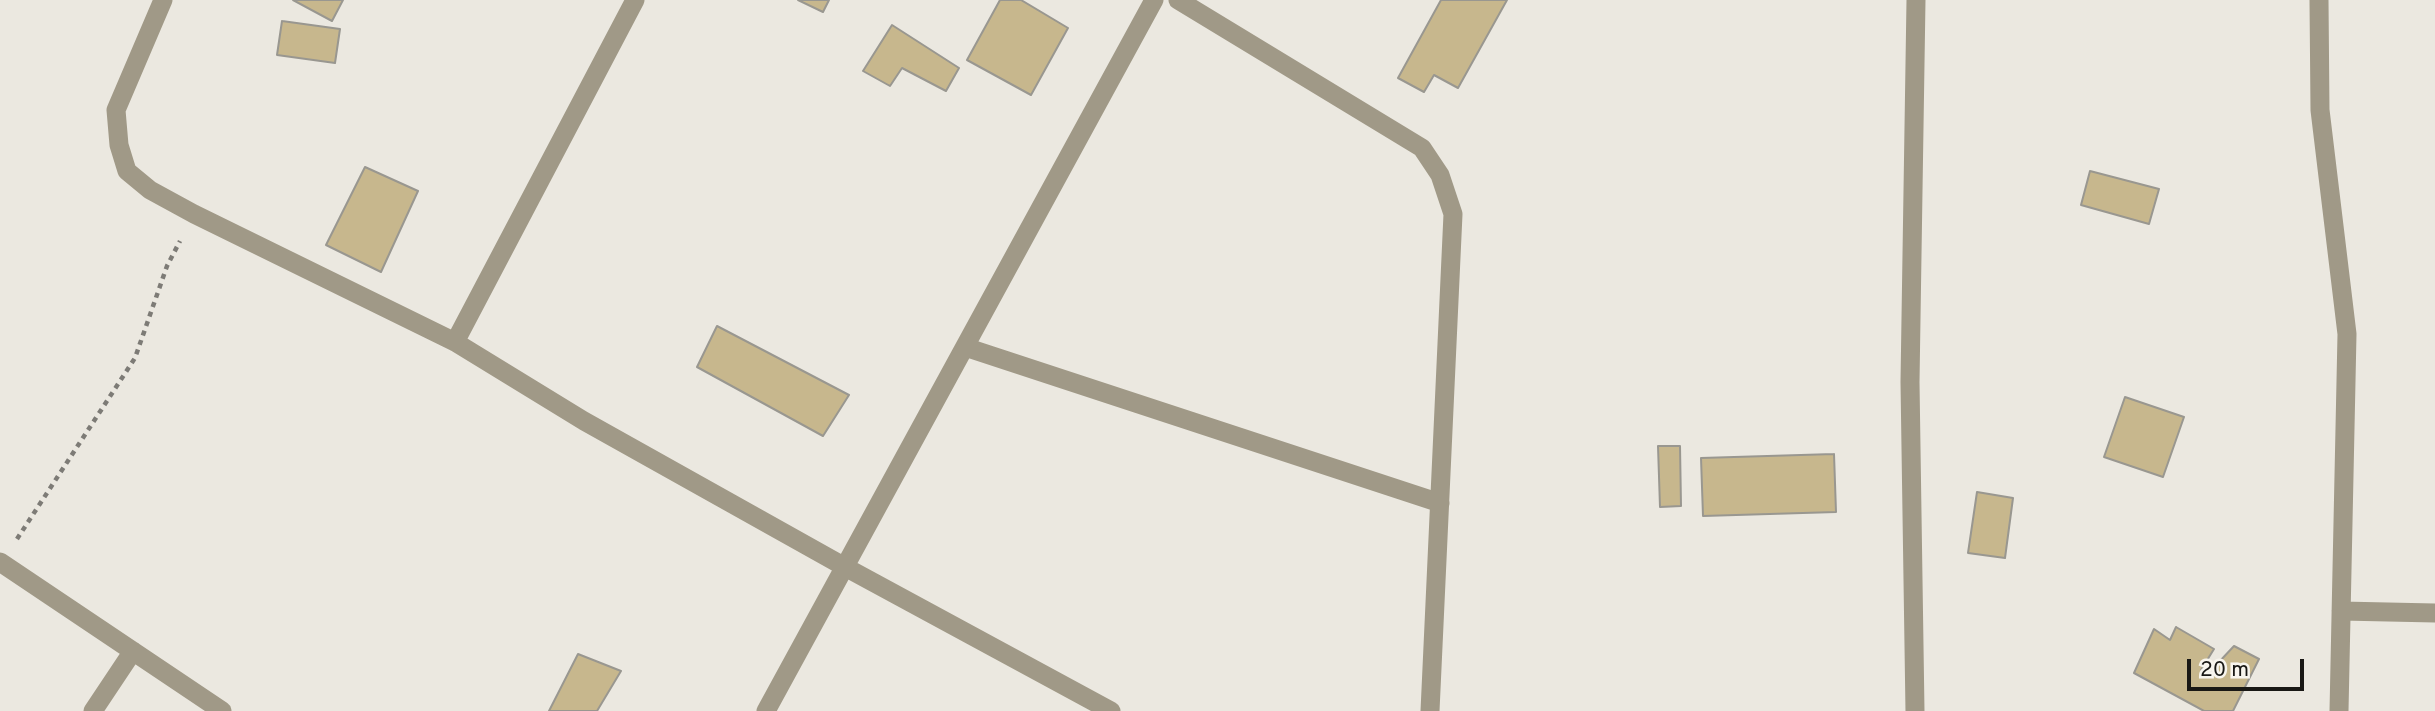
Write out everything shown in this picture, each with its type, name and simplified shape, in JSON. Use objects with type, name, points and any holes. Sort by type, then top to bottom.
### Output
[{"type":"street","points":[[163,0],[116,110],[119,145],[127,171],[150,190],[455,342],[584,421],[1111,711]]},
{"type":"street","points":[[455,342],[635,0]]},
{"type":"street","points":[[766,711],[1154,0]]},
{"type":"street","points":[[1178,0],[1422,148],[1440,175],[1453,214],[1430,711]]},
{"type":"street","points":[[1915,711],[1910,382],[1916,0]]},
{"type":"street","points":[[2319,0],[2320,110],[2347,334],[2339,711]]},
{"type":"street","points":[[965,347],[1440,503]]},
{"type":"street","points":[[1,562],[222,711]]},
{"type":"street","points":[[2341,611],[2435,613]]},
{"type":"street","points":[[93,711],[133,651]]},
{"type":"path","points":[[1,562],[135,358],[167,267],[194,214]]},
{"type":"building","points":[[293,0],[343,0],[332,21]]},
{"type":"building","points":[[798,0],[829,0],[823,12]]},
{"type":"building","points":[[1000,0],[1021,0],[1068,28],[1031,95],[967,60]]},
{"type":"building","points":[[1441,0],[1507,0],[1458,88],[1434,75],[1424,92],[1398,78]]},
{"type":"building","points":[[282,21],[340,29],[335,63],[277,55]]},
{"type":"building","points":[[892,25],[959,68],[946,91],[902,68],[890,86],[863,71]]},
{"type":"building","points":[[365,167],[418,191],[381,272],[326,245]]},
{"type":"building","points":[[2090,171],[2159,189],[2149,224],[2081,205]]},
{"type":"building","points":[[717,326],[849,395],[823,436],[697,367]]},
{"type":"building","points":[[2125,397],[2184,417],[2163,477],[2104,457]]},
{"type":"building","points":[[1658,446],[1680,446],[1681,506],[1660,507]]},
{"type":"building","points":[[1834,454],[1836,512],[1703,516],[1701,458]]},
{"type":"building","points":[[1977,492],[2013,498],[2005,558],[1968,553]]},
{"type":"building","points":[[2176,627],[2214,649],[2201,670],[2211,676],[2219,662],[2234,646],[2259,659],[2233,711],[2204,711],[2134,673],[2154,629],[2170,640]]},
{"type":"building","points":[[578,654],[621,671],[597,711],[549,711]]}]
